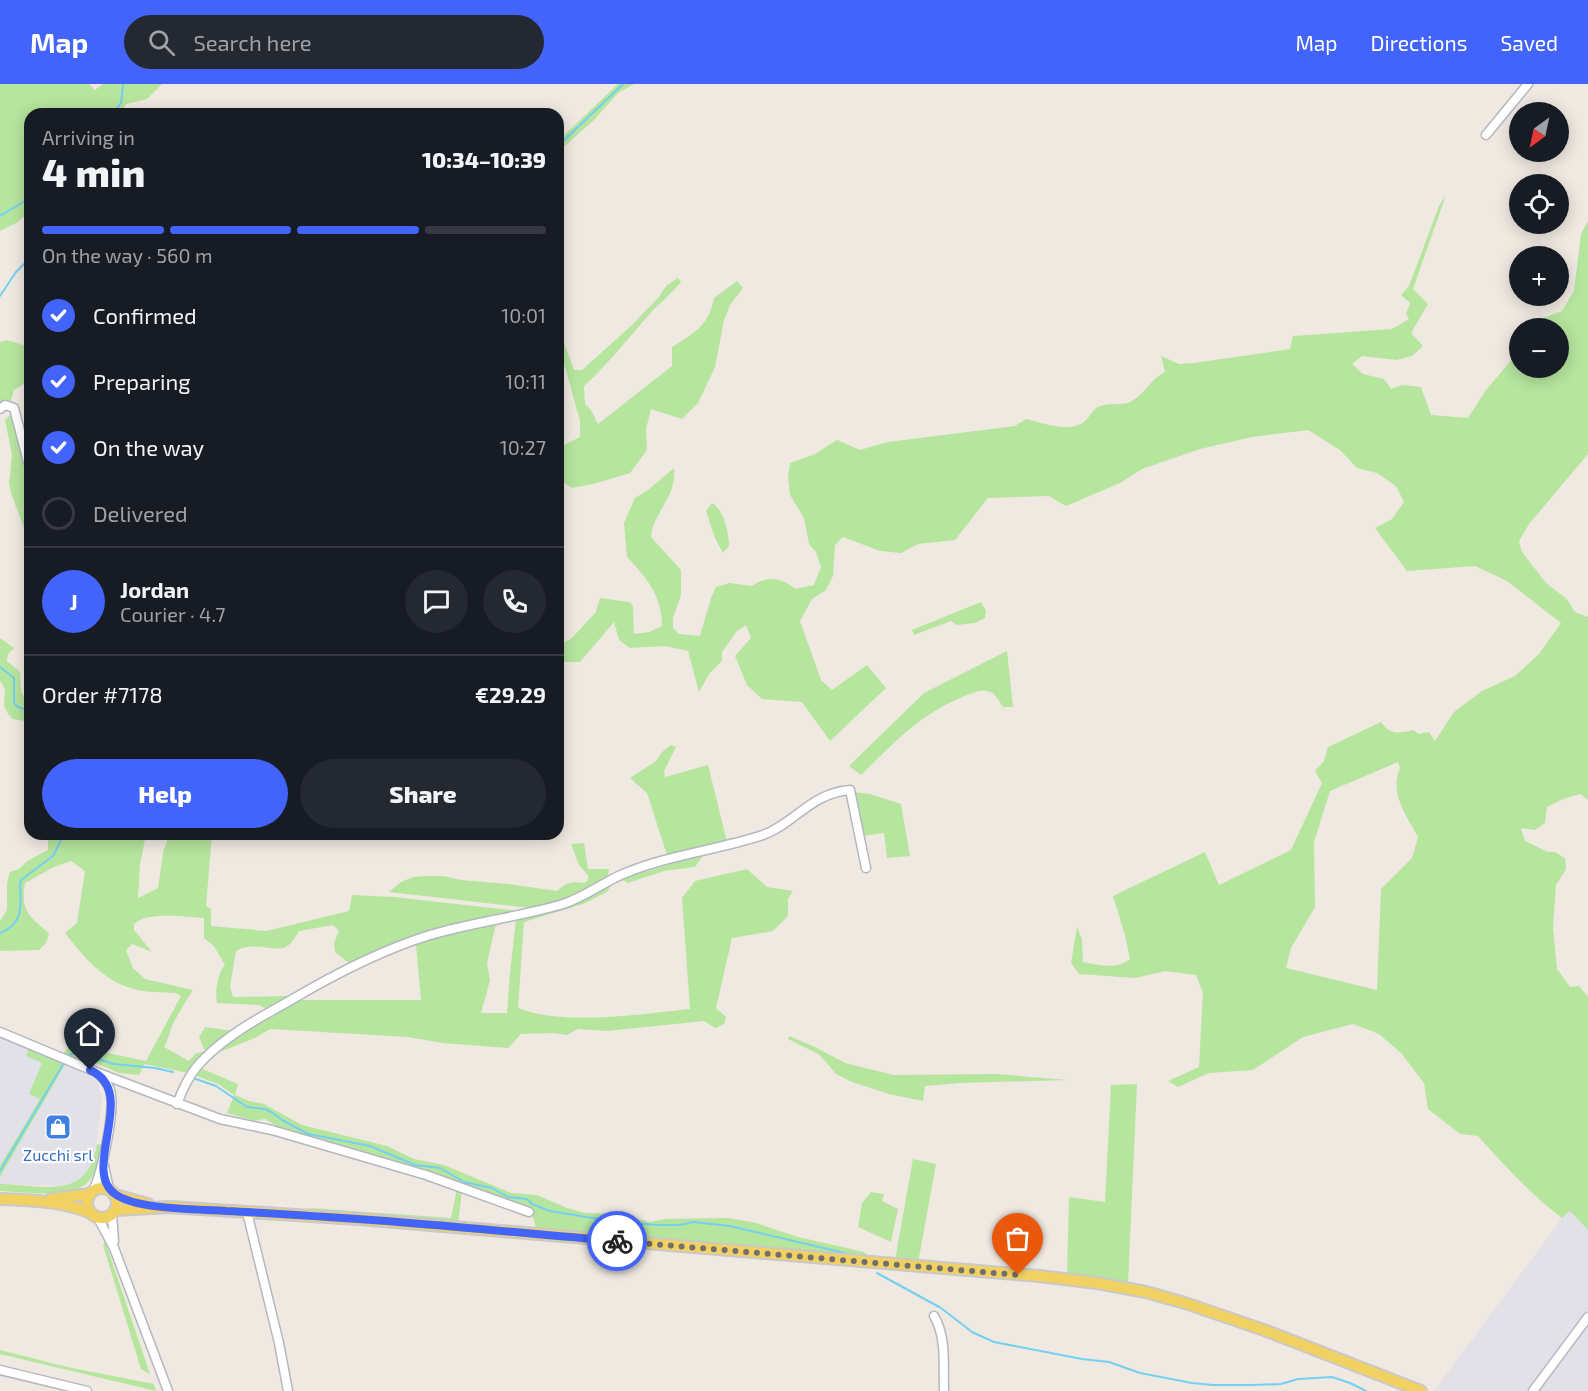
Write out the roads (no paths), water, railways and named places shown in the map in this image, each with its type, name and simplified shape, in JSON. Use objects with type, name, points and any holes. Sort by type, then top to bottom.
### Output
[{"type":"main road","points":[[36,1201],[91,1192],[101,1188],[135,1201],[169,1207],[523,1233],[1097,1283],[1163,1296],[1207,1310],[1421,1391]]},
{"type":"main road","points":[[91,1192],[87,1204],[94,1216]]},
{"type":"main road","points":[[112,1192],[118,1202],[114,1213]]},
{"type":"main road","points":[[0,1199],[36,1201],[78,1208],[103,1219],[114,1213],[169,1207]]},
{"type":"street","points":[[1486,135],[1528,84]]},
{"type":"street","points":[[0,409],[5,405],[14,408],[24,447]]},
{"type":"street","points":[[177,1104],[187,1079],[219,1045],[259,1017],[334,975],[372,957],[431,935],[576,900],[624,874],[764,834],[831,794],[850,790],[866,868]]},
{"type":"street","points":[[0,1032],[96,1072],[220,1119],[272,1130],[426,1174],[529,1212]]},
{"type":"street","points":[[91,1192],[104,1162],[111,1098],[107,1083],[96,1072]]},
{"type":"street","points":[[104,1162],[112,1192]]},
{"type":"street","points":[[247,1212],[279,1343],[288,1391]]},
{"type":"street","points":[[114,1213],[114,1248]]},
{"type":"street","points":[[94,1216],[114,1248],[168,1391]]},
{"type":"street","points":[[934,1316],[941,1327],[944,1391]]},
{"type":"street","points":[[1533,1391],[1588,1317]]},
{"type":"street","points":[[0,1370],[87,1391]]},
{"type":"waterway","points":[[117,108],[121,103],[123,84]]},
{"type":"waterway","points":[[564,140],[623,84]]},
{"type":"waterway","points":[[0,216],[24,202]]},
{"type":"waterway","points":[[0,296],[24,264]]},
{"type":"waterway","points":[[0,667],[14,678],[14,703],[24,709]]},
{"type":"waterway","points":[[0,933],[13,925],[17,919],[21,880],[53,856],[61,840]]},
{"type":"waterway","points":[[68,1056],[80,1053],[114,1064],[173,1072]]},
{"type":"waterway","points":[[0,1171],[65,1061]]},
{"type":"waterway","points":[[193,1078],[216,1086],[247,1107],[265,1109],[308,1134],[370,1146],[415,1165],[440,1168],[464,1182],[492,1188],[508,1197],[527,1199],[532,1204],[550,1211],[611,1221],[657,1225],[680,1225],[693,1222],[730,1226],[857,1256]]},
{"type":"waterway","points":[[877,1273],[941,1308],[972,1332],[994,1342],[1109,1362],[1140,1373],[1192,1383],[1281,1384],[1298,1379],[1332,1377],[1366,1391]]},
{"type":"place","name":"Zucchi srl","points":[[58,1127]]}]
